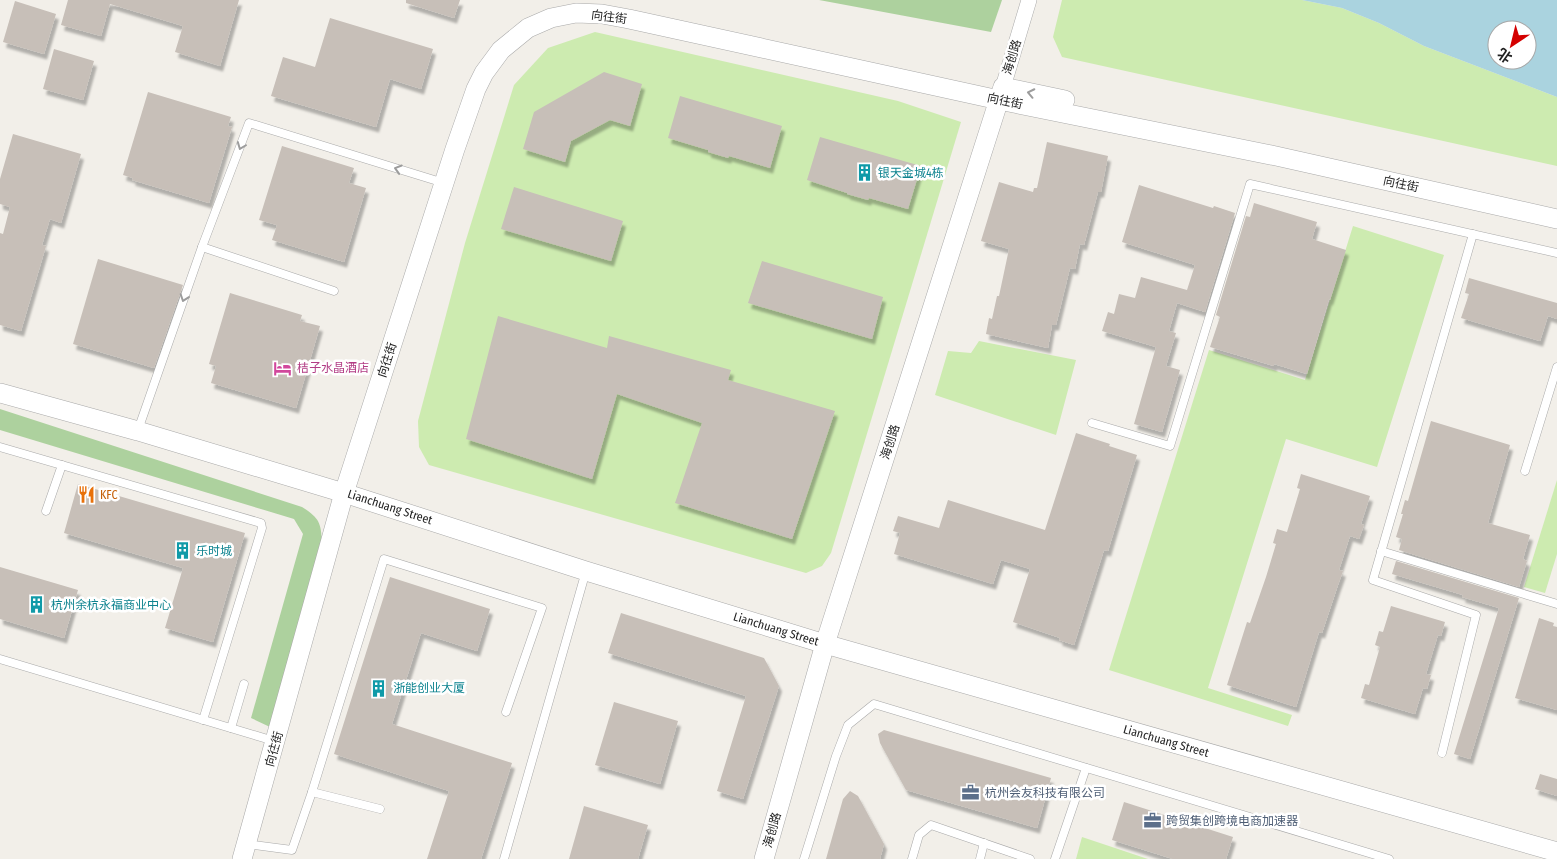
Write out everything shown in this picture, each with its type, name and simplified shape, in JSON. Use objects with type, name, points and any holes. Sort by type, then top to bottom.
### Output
[{"type":"street","name":"海创路","points":[[764,859],[825,644],[1030,0]]},
{"type":"street","name":"向往街","points":[[244,852],[344,492],[476,88],[492,60],[528,28],[551,18],[576,13],[602,14],[1001,93],[1557,207]]},
{"type":"street","name":"向往街","points":[[1001,93],[1557,219]]},
{"type":"street","name":"Lianchuang Street","points":[[0,393],[138,431],[344,492],[586,571],[825,644],[1557,852]]},
{"type":"lane","points":[[138,431],[202,247],[249,123],[444,183]]},
{"type":"lane","points":[[1092,423],[1170,446],[1250,184],[1557,253]]},
{"type":"lane","points":[[1442,753],[1476,615],[1373,580],[1473,234]]},
{"type":"lane","points":[[202,247],[334,291]]},
{"type":"lane","points":[[1525,471],[1557,367]]},
{"type":"lane","points":[[0,447],[260,523],[262,528],[203,720]]},
{"type":"lane","points":[[46,511],[62,465]]},
{"type":"lane","points":[[1381,551],[1557,604]]},
{"type":"lane","points":[[244,852],[292,850],[312,792],[384,559],[542,608],[506,712]]},
{"type":"lane","points":[[504,859],[586,571]]},
{"type":"lane","points":[[0,659],[276,742]]},
{"type":"lane","points":[[231,728],[244,684]]},
{"type":"lane","points":[[804,859],[836,756],[848,725],[874,704],[1389,859]]},
{"type":"lane","points":[[1055,859],[1086,768]]},
{"type":"lane","points":[[312,792],[380,809]]},
{"type":"lane","points":[[912,859],[919,836],[931,825],[1030,859]]},
{"type":"lane","points":[[980,859],[984,843]]},
{"type":"green space","points":[[819,0],[1002,0],[991,32]]},
{"type":"green space","points":[[1062,0],[1302,0],[1342,8],[1379,23],[1424,46],[1557,97],[1557,166],[1062,57],[1053,37]]},
{"type":"green space","points":[[595,32],[898,101],[961,122],[831,553],[822,566],[806,573],[429,465],[419,447],[418,421],[465,243],[514,85],[548,48]]},
{"type":"green space","points":[[1353,226],[1444,255],[1377,467],[1286,439],[1208,688],[1292,715],[1288,726],[1109,670],[1209,350],[1305,380]]},
{"type":"green space","points":[[979,341],[1076,360],[1056,435],[935,395],[948,351],[971,353]]},
{"type":"green space","points":[[0,409],[302,507],[316,518],[320,525],[322,542],[270,727],[251,718],[303,534],[294,519],[0,430]]},
{"type":"green space","points":[[1557,480],[1557,554],[1545,593],[1524,587]]},
{"type":"green space","points":[[1082,837],[1148,859],[1076,859]]},
{"type":"water","points":[[1302,0],[1557,0],[1557,97],[1424,46],[1379,23],[1342,8]]},
{"type":"building","points":[[68,0],[239,0],[220,66],[175,52],[183,26],[110,4],[101,36],[61,25]]},
{"type":"building","points":[[406,0],[460,0],[454,18],[406,3]]},
{"type":"building","points":[[15,1],[56,14],[44,54],[3,42]]},
{"type":"building","points":[[330,18],[433,49],[421,89],[390,79],[376,127],[271,96],[283,57],[315,67]]},
{"type":"building","points":[[54,49],[94,61],[83,100],[43,89]]},
{"type":"building","points":[[604,72],[642,84],[630,126],[610,120],[571,141],[565,162],[523,149],[534,112]]},
{"type":"building","points":[[148,92],[231,117],[228,126],[232,127],[209,203],[132,180],[133,178],[123,175]]},
{"type":"building","points":[[680,96],[782,126],[770,168],[729,156],[728,158],[668,138]]},
{"type":"building","points":[[13,134],[81,154],[61,223],[50,219],[42,245],[46,246],[21,331],[0,325],[0,233],[3,234],[10,207],[0,204],[0,179]]},
{"type":"building","name":"银天金城4栋","points":[[820,137],[921,166],[908,209],[847,194],[807,180]]},
{"type":"building","points":[[1047,142],[1108,156],[1101,192],[1098,192],[1084,245],[1080,244],[1075,269],[1070,268],[1056,325],[1052,325],[1048,348],[986,334],[989,318],[992,319],[997,296],[999,296],[1009,249],[981,241],[999,182],[1033,192],[1034,188],[1037,188]]},
{"type":"building","points":[[282,146],[354,168],[349,183],[366,188],[344,262],[272,240],[277,225],[259,220]]},
{"type":"building","points":[[1139,185],[1235,213],[1205,312],[1177,303],[1169,331],[1176,333],[1166,366],[1180,370],[1162,432],[1134,424],[1156,347],[1102,331],[1108,312],[1114,314],[1119,294],[1135,298],[1141,277],[1187,290],[1195,265],[1122,242]]},
{"type":"building","points":[[514,187],[623,221],[611,261],[501,229]]},
{"type":"building","points":[[1254,203],[1317,222],[1312,239],[1346,250],[1329,299],[1307,374],[1210,347],[1220,317],[1216,315],[1246,216],[1250,217]]},
{"type":"building","points":[[98,259],[183,285],[154,368],[73,344]]},
{"type":"building","points":[[762,261],[883,297],[872,339],[748,303]]},
{"type":"building","points":[[1469,278],[1557,303],[1557,319],[1548,316],[1540,341],[1461,318],[1469,294],[1465,293]]},
{"type":"building","points":[[230,293],[302,315],[300,321],[320,326],[296,408],[211,383],[216,366],[209,364]]},
{"type":"building","points":[[498,316],[607,348],[609,336],[731,370],[728,380],[835,411],[792,539],[675,503],[702,423],[617,394],[592,479],[466,439]]},
{"type":"building","points":[[1431,421],[1510,445],[1488,523],[1530,535],[1523,559],[1527,561],[1519,587],[1399,550],[1402,539],[1396,537],[1403,514],[1401,514],[1405,500],[1408,501]]},
{"type":"building","points":[[1076,433],[1137,455],[1108,551],[1104,550],[1074,645],[1059,640],[1060,638],[1013,622],[1030,569],[1001,560],[993,584],[894,554],[900,533],[893,531],[898,516],[939,528],[948,500],[1045,530]]},
{"type":"building","points":[[1301,474],[1370,496],[1361,524],[1364,525],[1359,539],[1350,536],[1339,570],[1343,571],[1322,633],[1319,632],[1296,707],[1227,685],[1247,622],[1250,623],[1266,577],[1276,544],[1273,543],[1277,529],[1287,532],[1300,489],[1297,488]]},
{"type":"building","name":"乐时城","points":[[78,484],[245,533],[213,642],[165,628],[183,568],[64,533]]},
{"type":"building","points":[[1396,561],[1519,598],[1470,759],[1454,754],[1499,608],[1392,574]]},
{"type":"building","name":"杭州余杭永福商业中心","points":[[0,567],[78,590],[64,638],[0,619]]},
{"type":"building","name":"浙能创业大厦","points":[[390,577],[490,609],[477,651],[421,633],[392,724],[512,763],[481,859],[427,859],[449,791],[334,754]]},
{"type":"building","points":[[1391,606],[1445,622],[1441,636],[1438,635],[1426,674],[1431,675],[1427,689],[1423,688],[1415,714],[1361,698],[1365,684],[1369,685],[1380,647],[1375,645],[1379,631],[1383,632]]},
{"type":"building","points":[[621,613],[764,658],[779,686],[743,799],[717,791],[746,696],[608,653]]},
{"type":"building","points":[[1539,618],[1554,623],[1553,626],[1557,627],[1557,710],[1515,698]]},
{"type":"building","points":[[614,702],[678,721],[660,784],[595,765]]},
{"type":"building","points":[[884,730],[1051,778],[1037,828],[906,790],[880,743],[878,734]]},
{"type":"building","points":[[1540,774],[1557,779],[1557,796],[1535,789]]},
{"type":"building","points":[[850,791],[858,796],[884,844],[880,859],[826,859],[843,799]]},
{"type":"building","points":[[1124,802],[1233,837],[1226,859],[1173,859],[1112,840]]},
{"type":"building","points":[[584,806],[648,825],[638,859],[569,859]]},
{"type":"place","name":"银天金城4栋","points":[[864,173]]},
{"type":"place","name":"桔子水晶酒店","points":[[283,368]]},
{"type":"place","name":"KFC","points":[[86,495]]},
{"type":"place","name":"乐时城","points":[[182,551]]},
{"type":"place","name":"杭州余杭永福商业中心","points":[[37,605]]},
{"type":"place","name":"浙能创业大厦","points":[[379,688]]},
{"type":"place","name":"杭州会友科技有限公司","points":[[971,793]]},
{"type":"place","name":"跨贸集创跨境电商加速器","points":[[1152,821]]}]
